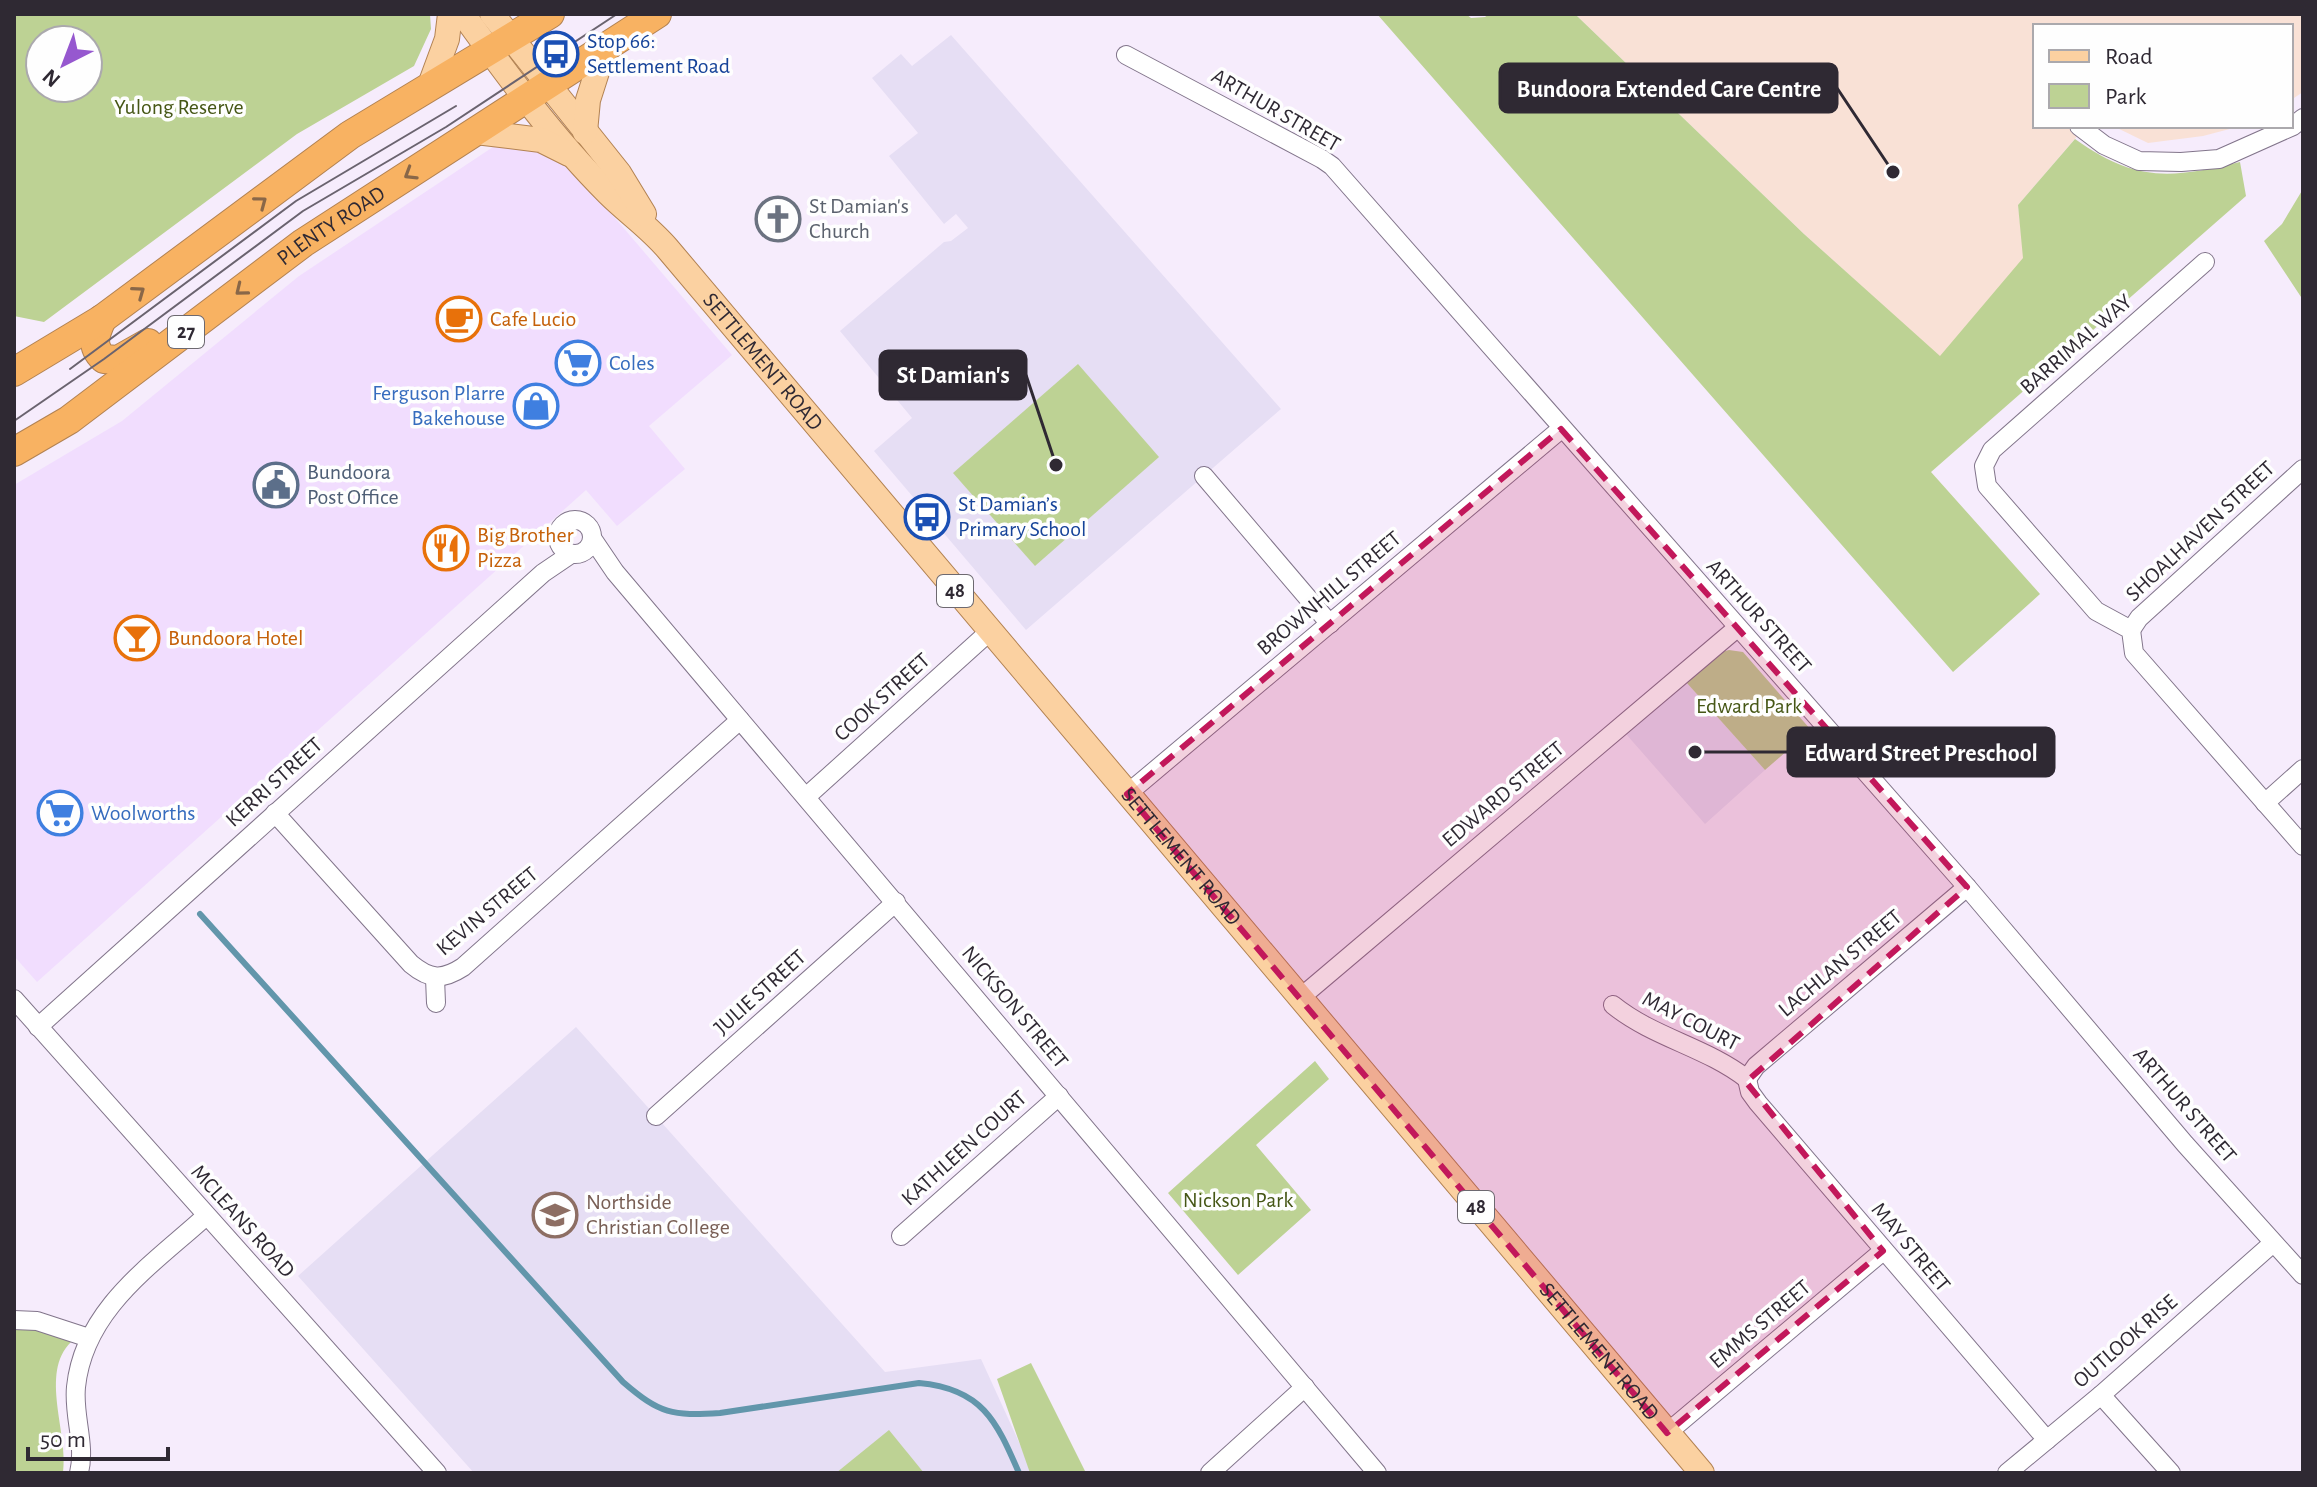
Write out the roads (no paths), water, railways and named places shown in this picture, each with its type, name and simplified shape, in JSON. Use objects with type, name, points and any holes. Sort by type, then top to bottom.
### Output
[{"type":"highway","points":[[14,372],[102,319],[350,135],[550,14]]},
{"type":"highway","name":"PLENTY ROAD","points":[[14,452],[69,420],[303,243],[657,14]]},
{"type":"highway","points":[[102,319],[94,342],[100,356],[111,362],[141,345],[194,326]]},
{"type":"main road","points":[[430,85],[447,39],[450,14]]},
{"type":"main road","points":[[463,14],[499,44]]},
{"type":"main road","points":[[492,14],[499,44]]},
{"type":"main road","name":"SETTLEMENT ROAD","points":[[499,44],[538,93],[575,157],[660,240],[1702,1473]]},
{"type":"main road","points":[[585,132],[588,100],[604,50]]},
{"type":"main road","name":"SETTLEMENT ROAD","points":[[538,93],[585,132],[619,173],[660,240]]},
{"type":"main road","points":[[476,132],[541,140],[575,157]]},
{"type":"street","name":"ARTHUR STREET","points":[[1126,55],[1332,166],[1967,887],[2185,1144],[2303,1275]]},
{"type":"street","points":[[2082,128],[2104,145],[2139,161],[2181,162],[2219,159],[2289,128]]},
{"type":"street","name":"BARRIMAL WAY","points":[[2131,630],[2096,611],[1987,486],[1984,466],[1992,450],[2205,262]]},
{"type":"street","name":"BROWNHILL STREET","points":[[1127,794],[1561,429]]},
{"type":"street","name":"SHOALHAVEN STREET","points":[[2131,630],[2139,618],[2303,469]]},
{"type":"street","points":[[1204,476],[1330,624]]},
{"type":"street","name":"NICKSON STREET","points":[[577,547],[615,572],[1377,1473]]},
{"type":"street","name":"KERRI STREET","points":[[38,1027],[543,573],[577,547]]},
{"type":"street","name":"EDWARD STREET","points":[[1300,998],[1737,628]]},
{"type":"street","points":[[2131,630],[2134,653],[2303,846]]},
{"type":"street","name":"COOK STREET","points":[[806,797],[989,632]]},
{"type":"street","name":"KEVIN STREET","points":[[275,813],[411,964],[435,978],[449,976],[463,967],[740,720]]},
{"type":"street","points":[[2265,803],[2303,769]]},
{"type":"street","name":"LACHLAN STREET","points":[[1747,1079],[1756,1066],[1967,887]]},
{"type":"street","name":"JULIE STREET","points":[[656,1116],[896,902]]},
{"type":"street","points":[[435,978],[436,1003]]},
{"type":"street","name":"MCLEANS ROAD","points":[[14,999],[437,1473]]},
{"type":"street","name":"MAY COURT","points":[[1613,1005],[1647,1029],[1712,1056],[1747,1079]]},
{"type":"street","name":"MAY STREET","points":[[1747,1079],[1750,1092],[1758,1103],[2047,1440]]},
{"type":"street","name":"KATHLEEN COURT","points":[[901,1236],[1059,1096]]},
{"type":"street","points":[[79,1473],[81,1442],[75,1390],[89,1338],[103,1313],[120,1293],[206,1216]]},
{"type":"street","name":"OUTLOOK RISE","points":[[2007,1473],[2101,1395],[2273,1243]]},
{"type":"street","name":"EMMS STREET","points":[[1667,1433],[1883,1251]]},
{"type":"street","points":[[14,1320],[37,1321],[89,1338]]},
{"type":"street","points":[[1210,1473],[1305,1387]]},
{"type":"street","points":[[2101,1395],[2171,1473]]},
{"type":"waterway","points":[[200,914],[623,1382],[647,1401],[667,1411],[704,1414],[919,1383],[940,1386],[958,1392],[984,1410],[1003,1437],[1019,1473]]},
{"type":"tram line","points":[[14,421],[104,359],[303,211],[446,127],[617,14]]},
{"type":"tram line","points":[[70,369],[296,201],[456,106]]},
{"type":"place","name":"Stop 66: Settlement Road","points":[[556,54]]},
{"type":"place","name":"Bundoora Extended Care Centre","points":[[1893,172]]},
{"type":"place","name":"St Damian's Church","points":[[778,219]]},
{"type":"place","name":"Cafe Lucio","points":[[459,319]]},
{"type":"place","name":"Coles","points":[[578,363]]},
{"type":"place","name":"Ferguson Plarre Bakehouse","points":[[536,406]]},
{"type":"place","name":"St Damian's","points":[[1056,465]]},
{"type":"place","name":"Bundoora Post Office","points":[[276,485]]},
{"type":"place","name":"St Damian’s Primary School","points":[[927,517]]},
{"type":"place","name":"Big Brother Pizza","points":[[446,548]]},
{"type":"place","name":"Bundoora Hotel","points":[[137,638]]},
{"type":"place","name":"Edward Street Preschool","points":[[1695,752]]},
{"type":"place","name":"Woolworths","points":[[60,813]]},
{"type":"place","name":"Northside Christian College","points":[[555,1215]]},
{"type":"park label","name":"Yulong Reserve","points":[[179,107]]},
{"type":"park label","name":"Edward Park","points":[[1749,706]]},
{"type":"park label","name":"Nickson Park","points":[[1238,1200]]}]
